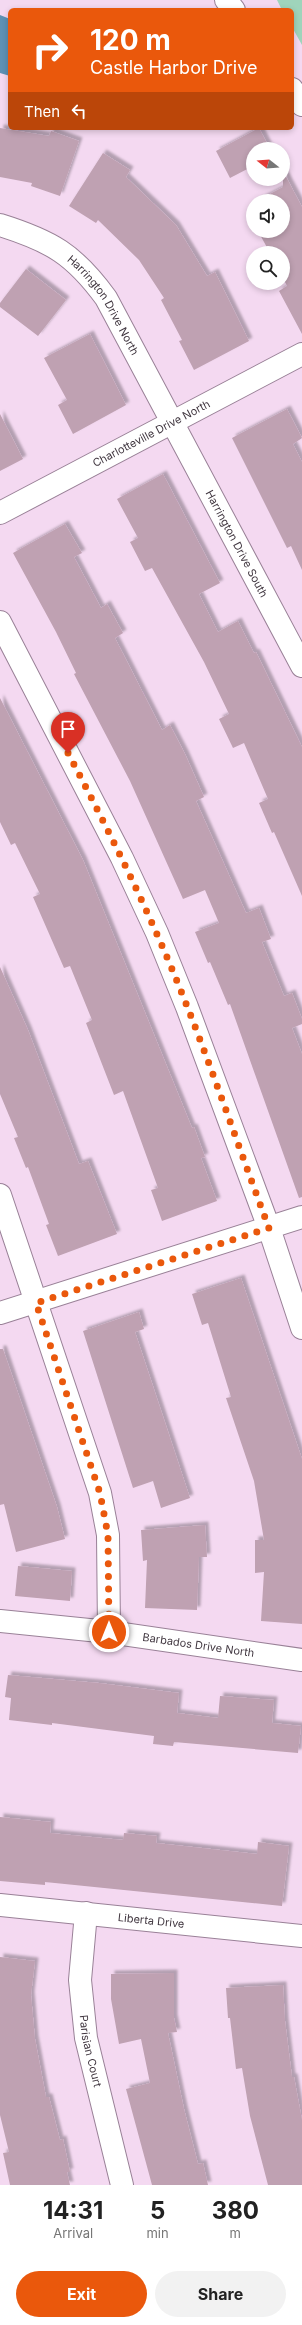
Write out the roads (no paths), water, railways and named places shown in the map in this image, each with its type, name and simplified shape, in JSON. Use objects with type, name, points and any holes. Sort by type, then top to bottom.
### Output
[{"type":"street","points":[[226,0],[232,8]]},
{"type":"street","points":[[294,92],[302,105]]},
{"type":"street","name":"Harrington Drive North","points":[[0,225],[30,234],[61,250],[88,273],[106,298],[170,423]]},
{"type":"street","name":"Charlotteville Drive North","points":[[0,513],[302,354]]},
{"type":"street","name":"Harrington Drive South","points":[[170,423],[302,666]]},
{"type":"street","points":[[0,622],[122,858],[157,933],[187,1008],[269,1228],[302,1328]]},
{"type":"street","points":[[0,1195],[100,1493],[108,1535],[109,1632]]},
{"type":"street","points":[[0,1313],[36,1303],[302,1217]]},
{"type":"street","name":"Barbados Drive North","points":[[0,1621],[109,1632],[302,1660]]},
{"type":"street","name":"Liberta Drive","points":[[0,1905],[302,1936]]},
{"type":"street","name":"Parisian Court","points":[[86,1914],[80,1980],[86,2038],[122,2185]]},
{"type":"water","points":[[0,15],[8,18],[8,75],[0,73]]}]
